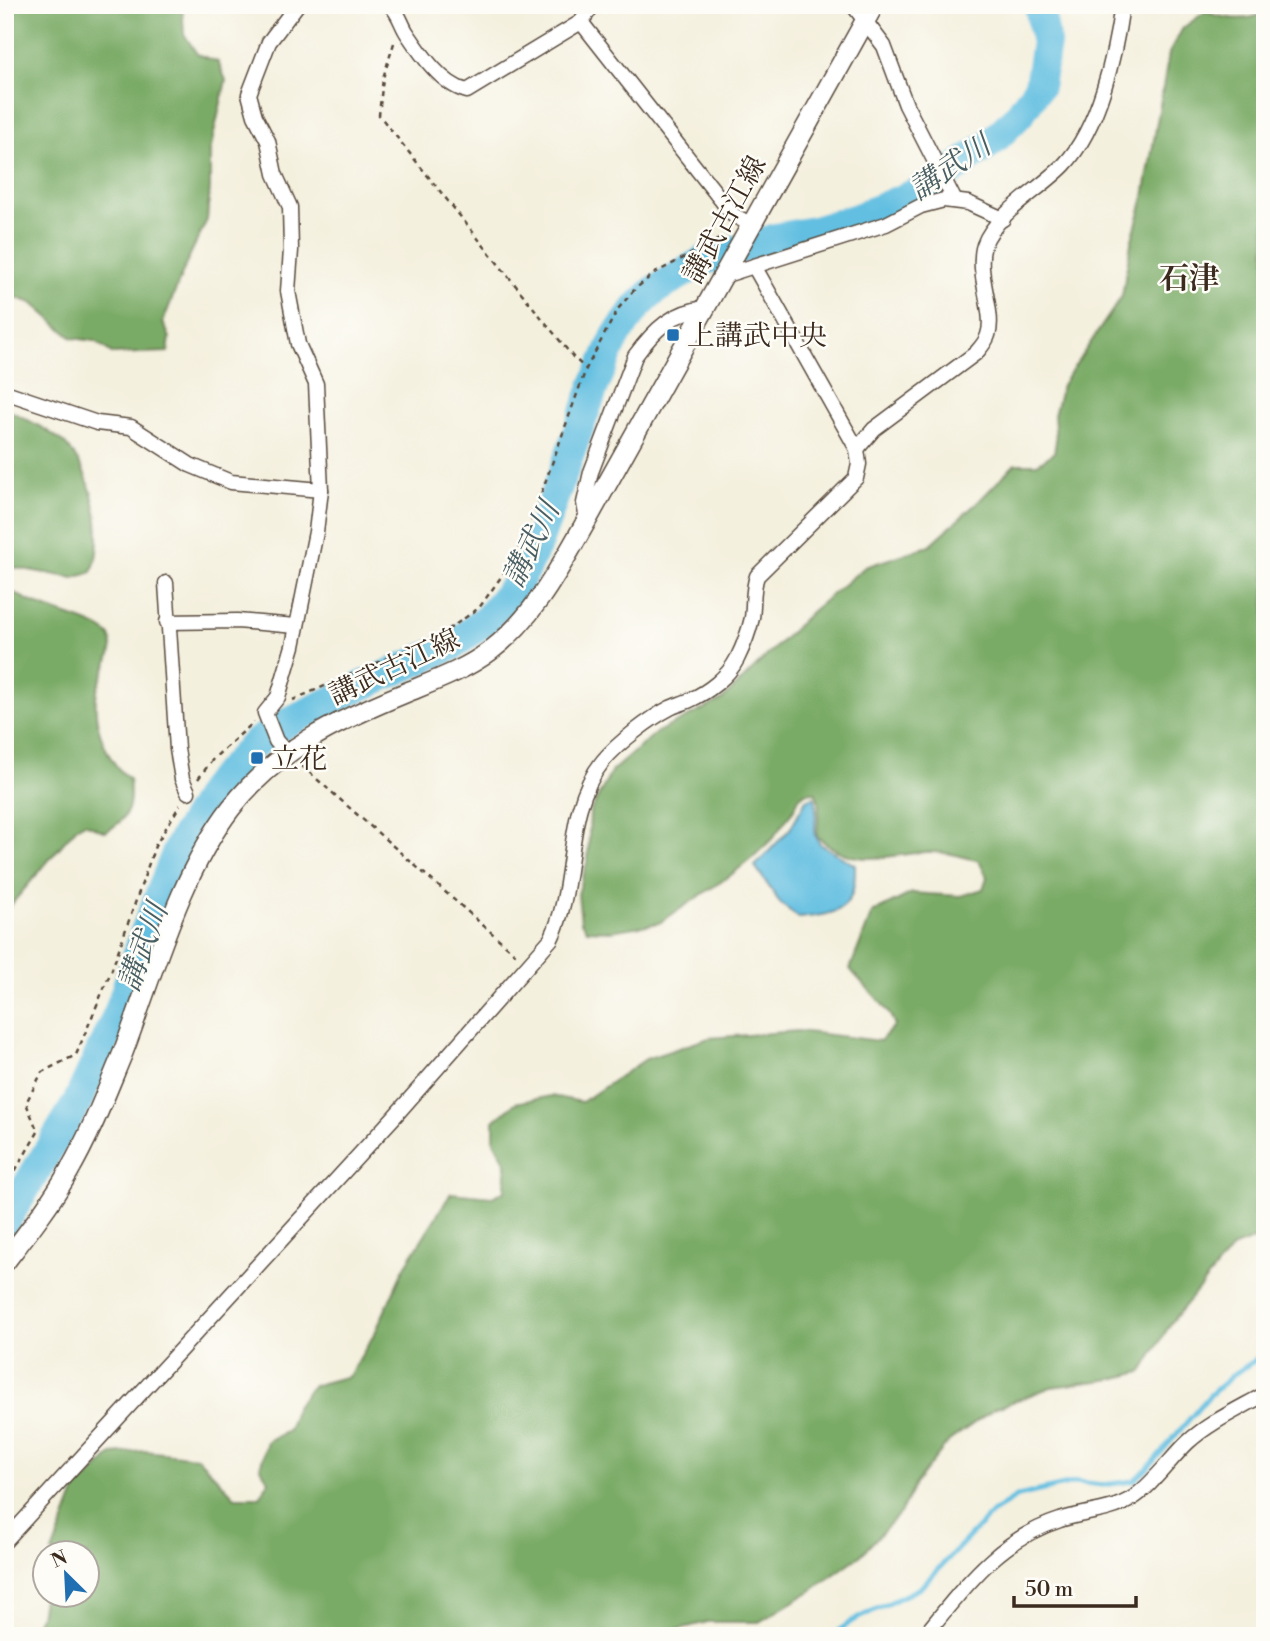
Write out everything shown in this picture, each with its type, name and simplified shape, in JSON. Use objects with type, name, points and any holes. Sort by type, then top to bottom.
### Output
[{"type":"main road","name":"講武古江線","points":[[5,1262],[70,1170],[121,1056],[194,869],[230,809],[281,747],[456,672],[491,651],[522,621],[544,593],[587,520],[870,13]]},
{"type":"street","points":[[281,747],[266,716],[278,697],[316,532],[321,490],[316,384],[298,344],[288,291],[290,207],[275,174],[268,141],[255,116],[249,94],[269,42],[297,5]]},
{"type":"street","points":[[390,5],[406,31],[448,82],[467,91],[581,22],[593,5]]},
{"type":"street","points":[[853,5],[870,13],[906,105],[952,195],[1003,219]]},
{"type":"street","points":[[857,449],[874,429],[976,353],[984,344],[989,334],[982,257],[985,244],[1003,219],[1047,182],[1079,145],[1092,118],[1111,62],[1122,5]]},
{"type":"street","points":[[581,22],[733,215],[750,230]]},
{"type":"street","points":[[728,270],[754,266],[886,224],[921,206],[952,195]]},
{"type":"street","points":[[5,1541],[551,939],[561,919],[579,809],[589,783],[603,760],[670,708],[712,688],[737,661],[752,620],[757,576],[856,478],[859,464],[857,449],[754,266]]},
{"type":"street","points":[[587,520],[584,503],[591,472],[635,356],[645,342],[672,318],[687,310],[706,308]]},
{"type":"street","points":[[5,392],[97,423],[131,428],[190,465],[231,482],[321,490]]},
{"type":"street","points":[[166,583],[177,749],[181,779],[188,792]]},
{"type":"street","points":[[167,622],[237,621],[296,625]]},
{"type":"street","points":[[924,1636],[988,1562],[1014,1540],[1059,1520],[1113,1507],[1133,1499],[1188,1442],[1206,1428],[1265,1394]]},
{"type":"path","points":[[406,31],[390,50],[383,78],[379,115],[573,357],[586,369]]},
{"type":"path","points":[[5,1188],[38,1132],[26,1103],[42,1072],[76,1055],[112,969],[155,846],[188,792],[213,759],[266,716],[442,634],[479,608],[511,563],[533,519],[586,369],[618,309],[635,289],[677,260],[724,236]]},
{"type":"path","points":[[281,747],[529,966]]},
{"type":"green space","points":[[5,5],[182,5],[184,34],[197,54],[218,62],[226,80],[210,151],[207,220],[163,322],[170,338],[168,352],[113,354],[95,341],[72,338],[32,303],[5,294]]},
{"type":"green space","points":[[1205,12],[1235,18],[1250,18],[1265,13],[1265,1235],[1232,1248],[1171,1323],[1142,1372],[1113,1379],[1051,1387],[994,1409],[949,1441],[915,1484],[901,1512],[861,1555],[811,1591],[759,1622],[708,1622],[650,1636],[29,1636],[41,1610],[102,1610],[102,1540],[57,1540],[76,1490],[112,1454],[145,1451],[197,1457],[235,1497],[260,1497],[269,1481],[260,1468],[267,1441],[288,1431],[296,1407],[312,1386],[349,1376],[375,1333],[404,1268],[451,1193],[492,1197],[505,1191],[506,1163],[494,1141],[494,1121],[515,1103],[551,1096],[582,1102],[646,1059],[709,1038],[798,1031],[880,1041],[895,1025],[881,1003],[850,969],[872,913],[912,893],[960,896],[983,889],[987,877],[979,861],[939,852],[868,858],[842,853],[817,836],[819,802],[815,792],[805,793],[772,839],[752,858],[659,923],[611,931],[587,930],[581,922],[578,894],[588,859],[590,812],[612,771],[657,732],[722,700],[811,612],[865,567],[929,546],[1015,464],[1037,464],[1054,453],[1054,415],[1062,385],[1122,296],[1131,243],[1144,197],[1169,53],[1183,28]]},
{"type":"green space","points":[[5,408],[64,442],[78,461],[95,508],[98,541],[92,572],[74,578],[5,566]]},
{"type":"green space","points":[[5,588],[27,600],[95,626],[109,635],[112,646],[97,691],[96,714],[107,751],[129,779],[130,796],[128,810],[120,822],[105,832],[85,823],[76,828],[5,912]]},
{"type":"water","points":[[814,797],[815,835],[820,844],[855,865],[855,880],[848,901],[835,912],[799,918],[781,904],[755,866],[790,829],[806,800]]},
{"type":"waterway","name":"講武川","points":[[5,1222],[77,1103],[119,1011],[145,932],[179,846],[214,787],[254,744],[288,722],[452,646],[487,619],[520,579],[537,545],[595,384],[616,336],[638,306],[655,290],[703,261],[776,238],[814,231],[857,218],[930,187],[993,141],[1019,115],[1039,86],[1046,43],[1039,5]]},
{"type":"waterway","points":[[831,1636],[852,1621],[920,1588],[993,1512],[1018,1496],[1077,1482],[1103,1485],[1133,1481],[1147,1469],[1209,1396],[1234,1374],[1265,1354]]},
{"type":"place","name":"上講武中央","points":[[673,335]]},
{"type":"place","name":"立花","points":[[257,758]]},
{"type":"district","name":"石津","points":[[1189,278]]}]
